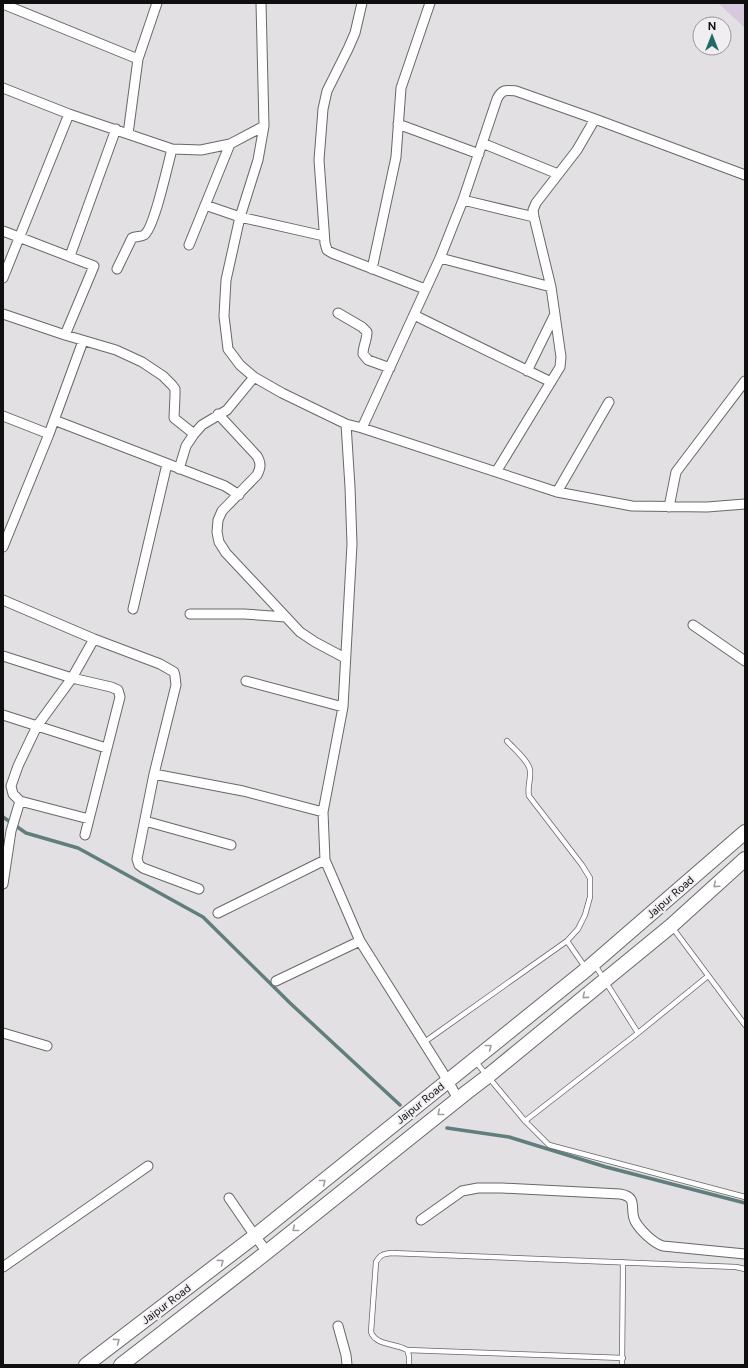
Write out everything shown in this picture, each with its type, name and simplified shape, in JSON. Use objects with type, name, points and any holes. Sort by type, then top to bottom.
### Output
[{"type":"main road","name":"Jaipur Road","points":[[86,1365],[255,1236],[448,1081],[473,1059],[590,966],[743,836]]},
{"type":"main road","name":"Jaipur Road","points":[[121,1365],[267,1252],[488,1076],[671,926],[745,859]]},
{"type":"street","points":[[128,134],[138,59],[157,3]]},
{"type":"street","points":[[261,3],[264,126],[258,160],[240,217],[226,280],[224,316],[228,349],[240,365],[282,394],[346,424],[557,492],[632,506],[707,507],[745,504]]},
{"type":"street","points":[[362,3],[355,33],[327,91],[323,109],[319,160],[324,236],[327,250],[426,289]]},
{"type":"street","points":[[372,269],[396,157],[401,88],[430,3]]},
{"type":"street","points":[[3,4],[138,59]]},
{"type":"street","points":[[3,88],[69,114],[172,149],[201,150],[230,144],[264,126]]},
{"type":"street","points":[[362,428],[440,258],[463,200],[500,93],[507,90],[516,91],[745,175]]},
{"type":"street","points":[[4,274],[69,114]]},
{"type":"street","points":[[496,472],[560,367],[561,357],[551,288],[533,210],[536,203],[576,150],[595,119]]},
{"type":"street","points":[[398,124],[479,154]]},
{"type":"street","points":[[70,256],[116,129]]},
{"type":"street","points":[[482,142],[558,174]]},
{"type":"street","points":[[189,245],[230,144]]},
{"type":"street","points":[[117,269],[132,238],[137,235],[143,236],[153,220],[172,149]]},
{"type":"street","points":[[463,200],[534,217]]},
{"type":"street","points":[[205,205],[240,217],[324,236]]},
{"type":"street","points":[[3,231],[94,266],[65,335]]},
{"type":"street","points":[[440,258],[551,288]]},
{"type":"street","points":[[338,313],[362,326],[367,332],[367,338],[363,347],[363,354],[368,360],[390,368]]},
{"type":"street","points":[[3,314],[83,341],[116,350],[142,362],[169,380],[175,390],[174,418],[194,434]]},
{"type":"street","points":[[527,371],[555,314]]},
{"type":"street","points":[[414,316],[551,382]]},
{"type":"street","points":[[3,547],[49,434],[83,341]]},
{"type":"street","points":[[179,469],[186,446],[194,434],[202,425],[218,414],[227,410],[254,376]]},
{"type":"street","points":[[668,507],[676,472],[745,381]]},
{"type":"street","points":[[557,492],[609,402]]},
{"type":"street","points":[[218,414],[257,456],[260,462],[260,468],[257,475],[222,511],[218,520],[217,532],[219,542],[226,553],[300,632],[345,658]]},
{"type":"street","points":[[3,416],[49,434]]},
{"type":"street","points":[[54,420],[224,486],[239,495]]},
{"type":"street","points":[[346,424],[352,544],[343,707],[323,812],[325,860],[360,941],[458,1099]]},
{"type":"street","points":[[133,609],[167,464]]},
{"type":"street","points":[[3,600],[94,639],[160,664],[174,672],[176,685],[154,774],[137,859],[139,865],[143,868],[199,889]]},
{"type":"street","points":[[190,614],[244,614],[286,617]]},
{"type":"street","points":[[693,625],[745,661]]},
{"type":"street","points":[[89,819],[20,801],[13,794],[11,786],[18,766],[37,726],[72,678],[94,639]]},
{"type":"street","points":[[3,656],[72,678],[118,690],[120,697],[85,835]]},
{"type":"street","points":[[246,681],[343,707]]},
{"type":"street","points":[[3,715],[106,748]]},
{"type":"street","points":[[154,774],[243,791],[323,812]]},
{"type":"street","points":[[3,884],[11,831],[20,801]]},
{"type":"street","points":[[145,822],[231,846]]},
{"type":"street","points":[[218,913],[325,860]]},
{"type":"street","points":[[276,981],[360,941]]},
{"type":"street","points":[[3,1033],[46,1046]]},
{"type":"street","points":[[3,1267],[148,1166]]},
{"type":"street","points":[[421,1220],[462,1191],[470,1189],[502,1188],[620,1194],[627,1195],[630,1198],[634,1221],[656,1244],[662,1246],[745,1254]]},
{"type":"street","points":[[229,1198],[267,1252]]},
{"type":"street","points":[[338,1326],[346,1355],[347,1365]]},
{"type":"lane","points":[[423,1043],[567,941],[578,929],[585,915],[590,897],[590,878],[582,865],[529,796],[527,789],[530,771],[529,765],[507,741]]},
{"type":"lane","points":[[671,926],[745,1025]]},
{"type":"lane","points":[[567,941],[605,980],[638,1033]]},
{"type":"lane","points":[[525,1121],[638,1033],[708,976]]},
{"type":"lane","points":[[473,1059],[525,1121],[548,1144],[556,1148],[745,1197]]},
{"type":"lane","points":[[623,1358],[407,1350],[402,1347],[378,1341],[373,1337],[371,1332],[376,1262],[379,1256],[391,1253],[736,1267],[745,1269]]},
{"type":"lane","points":[[622,1365],[623,1262]]},
{"type":"lane","points":[[407,1350],[409,1365]]},
{"type":"shaded area","points":[[718,3],[745,3],[745,28]]},
{"type":"waterway","points":[[3,817],[26,833],[78,848],[203,917],[290,1003],[400,1105]]},
{"type":"waterway","points":[[447,1128],[509,1137],[606,1167],[745,1203]]}]
